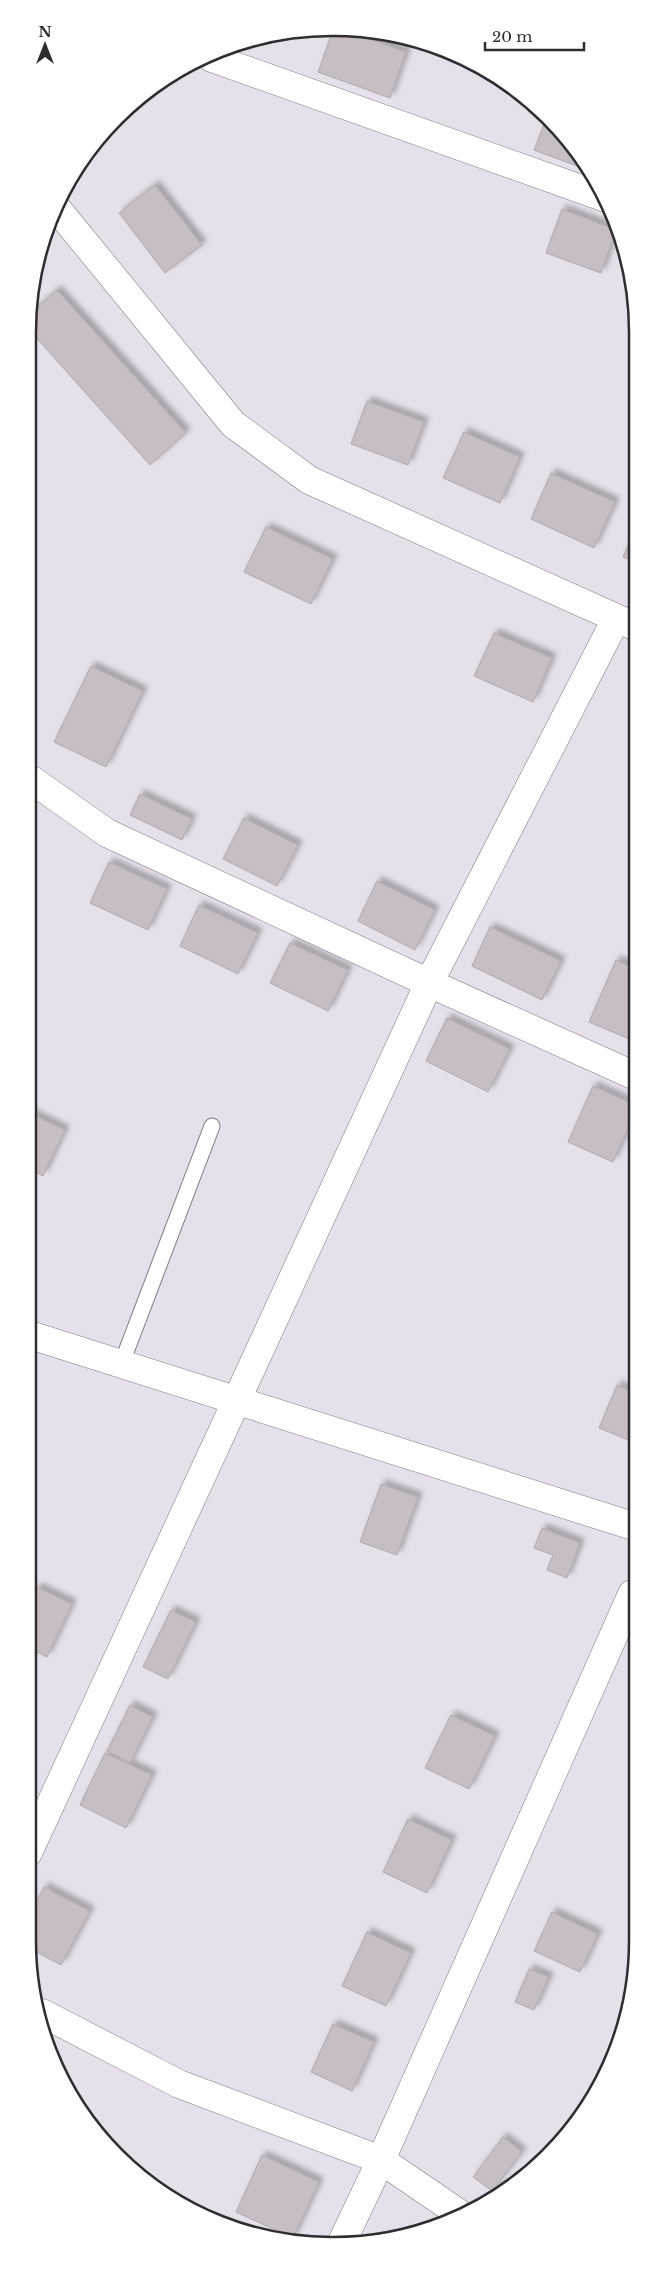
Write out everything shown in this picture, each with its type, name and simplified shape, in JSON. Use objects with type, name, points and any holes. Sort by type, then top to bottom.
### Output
[{"type":"street","points":[[217,60],[594,194]]},
{"type":"street","points":[[36,1836],[429,983],[625,622],[309,480],[233,424],[61,214]]},
{"type":"street","points":[[36,783],[107,833],[629,1074]]},
{"type":"street","points":[[36,1337],[629,1525]]},
{"type":"street","points":[[345,2236],[381,2160],[629,1601]]},
{"type":"street","points":[[46,2015],[179,2084],[381,2160],[455,2210]]},
{"type":"lane","points":[[121,1365],[212,1126]]},
{"type":"building","points":[[331,36],[369,39],[406,52],[390,98],[318,72]]},
{"type":"building","points":[[544,125],[578,166],[534,150]]},
{"type":"building","points":[[155,185],[202,245],[165,273],[119,213]]},
{"type":"building","points":[[562,209],[609,227],[613,238],[601,273],[546,253]]},
{"type":"building","points":[[57,290],[186,433],[150,465],[36,337],[38,307]]},
{"type":"building","points":[[367,401],[424,422],[408,465],[351,444]]},
{"type":"building","points":[[464,432],[520,457],[500,503],[443,478]]},
{"type":"building","points":[[551,473],[615,502],[594,548],[531,519]]},
{"type":"building","points":[[266,527],[333,559],[311,604],[244,572]]},
{"type":"building","points":[[629,543],[629,560],[623,557]]},
{"type":"building","points":[[494,633],[552,658],[533,702],[474,676]]},
{"type":"building","points":[[91,666],[143,691],[106,767],[54,742]]},
{"type":"building","points":[[140,794],[192,819],[182,840],[130,815]]},
{"type":"building","points":[[244,818],[298,845],[277,886],[223,859]]},
{"type":"building","points":[[109,862],[167,889],[148,930],[90,903]]},
{"type":"building","points":[[377,881],[435,910],[415,950],[358,921]]},
{"type":"building","points":[[199,905],[258,933],[238,974],[180,946]]},
{"type":"building","points":[[490,927],[561,961],[542,1000],[472,966]]},
{"type":"building","points":[[290,943],[348,970],[328,1011],[270,983]]},
{"type":"building","points":[[616,960],[629,966],[629,1039],[589,1022]]},
{"type":"building","points":[[447,1018],[510,1049],[488,1092],[426,1061]]},
{"type":"building","points":[[593,1086],[629,1102],[629,1126],[613,1162],[568,1142]]},
{"type":"building","points":[[36,1116],[65,1130],[43,1176],[36,1172]]},
{"type":"building","points":[[617,1385],[629,1390],[629,1440],[599,1428]]},
{"type":"building","points":[[381,1484],[418,1497],[397,1555],[360,1542]]},
{"type":"building","points":[[542,1528],[580,1543],[567,1578],[547,1570],[553,1555],[534,1548]]},
{"type":"building","points":[[37,1587],[72,1604],[47,1657],[36,1652]]},
{"type":"building","points":[[171,1610],[196,1622],[168,1679],[143,1667]]},
{"type":"building","points":[[130,1705],[153,1717],[130,1763],[107,1751]]},
{"type":"building","points":[[451,1715],[495,1736],[469,1789],[425,1768]]},
{"type":"building","points":[[105,1753],[152,1775],[126,1828],[80,1805]]},
{"type":"building","points":[[408,1819],[452,1840],[427,1893],[383,1872]]},
{"type":"building","points":[[44,1887],[90,1911],[61,1965],[37,1952],[36,1902]]},
{"type":"building","points":[[552,1912],[598,1934],[580,1972],[534,1951]]},
{"type":"building","points":[[367,1932],[411,1953],[386,2006],[342,1986]]},
{"type":"building","points":[[529,1969],[549,1977],[534,2010],[515,2002]]},
{"type":"building","points":[[333,2024],[374,2042],[352,2091],[311,2072]]},
{"type":"building","points":[[503,2137],[522,2152],[491,2191],[473,2177]]},
{"type":"building","points":[[262,2155],[319,2182],[295,2234],[279,2232],[236,2212]]}]
